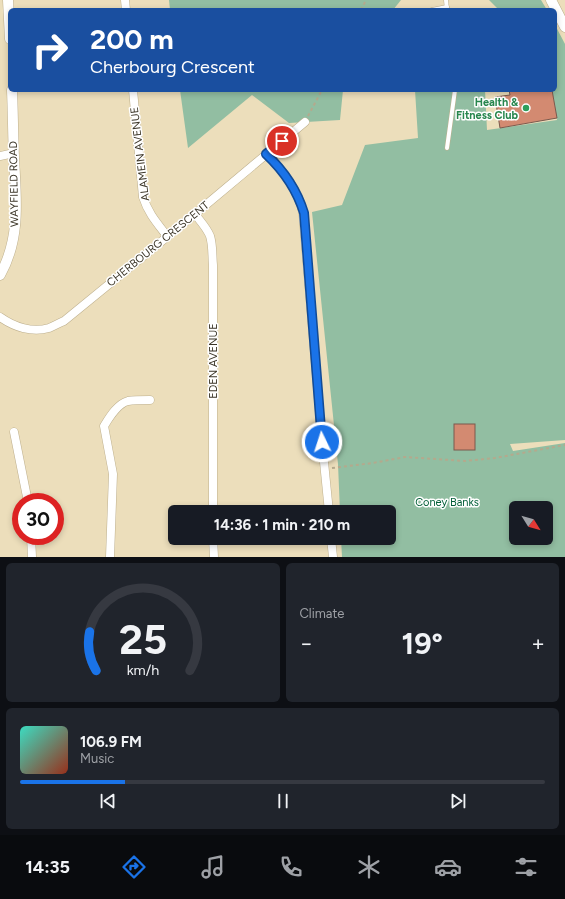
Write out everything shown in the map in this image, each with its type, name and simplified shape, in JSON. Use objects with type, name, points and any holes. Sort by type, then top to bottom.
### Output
[{"type":"street","points":[[557,12],[565,27]]},
{"type":"street","name":"WAYFIELD ROAD","points":[[0,275],[14,239],[16,217],[12,92]]},
{"type":"street","name":"ALAMEIN AVENUE","points":[[133,92],[143,197],[146,208],[167,236]]},
{"type":"street","name":"CHERBOURG CRESCENT","points":[[0,317],[6,322],[16,326],[37,330],[49,328],[64,321],[305,122]]},
{"type":"street","points":[[0,156],[14,153]]},
{"type":"street","points":[[266,154],[279,167],[291,185],[304,213],[328,505]]},
{"type":"street","name":"EDEN AVENUE","points":[[195,214],[208,232],[212,245],[213,505]]},
{"type":"street","points":[[110,557],[113,474],[104,426],[112,414],[128,401],[150,400]]},
{"type":"street","points":[[14,432],[26,493]]},
{"type":"street","points":[[31,545],[32,557]]},
{"type":"street","points":[[214,545],[214,557]]},
{"type":"street","points":[[331,545],[332,557]]},
{"type":"lane","points":[[447,148],[455,92]]},
{"type":"path","points":[[305,122],[321,92]]},
{"type":"path","points":[[325,468],[373,463],[405,457],[465,461],[495,458],[565,445]]},
{"type":"green space","points":[[169,0],[401,0],[395,8],[170,8]]},
{"type":"green space","points":[[489,0],[541,0],[546,8],[497,8]]},
{"type":"green space","name":"Coney Banks","points":[[557,29],[565,44],[565,440],[510,444],[513,451],[565,443],[565,557],[342,557],[341,545],[396,545],[396,505],[340,505],[338,464],[312,212],[342,205],[365,145],[418,138],[415,92],[485,92],[487,130],[557,120],[552,92],[557,92]]},
{"type":"green space","points":[[180,92],[343,92],[340,120],[289,123],[252,95],[188,148]]},
{"type":"building","name":"Health & Fitness Club","points":[[509,92],[552,92],[557,118],[500,128],[495,97],[510,95]]},
{"type":"building","points":[[454,424],[475,424],[475,450],[454,450]]},
{"type":"place","name":"Health & Fitness Club","points":[[526,108]]},
{"type":"route","points":[[282,141],[266,154],[282,171],[298,198],[304,213],[322,442]]}]
